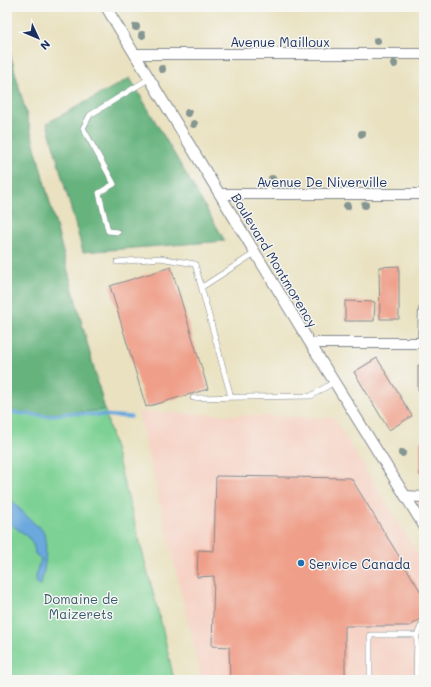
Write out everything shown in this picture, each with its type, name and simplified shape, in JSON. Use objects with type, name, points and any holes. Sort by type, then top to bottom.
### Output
[{"type":"street","name":"Boulevard Montmorency","points":[[106,7],[310,343],[424,526]]},
{"type":"street","name":"Avenue Mailloux","points":[[135,54],[424,54]]},
{"type":"street","name":"Avenue De Niverville","points":[[220,194],[424,194]]},
{"type":"street","points":[[310,343],[424,343],[424,310]]},
{"type":"street","points":[[405,496],[424,497]]},
{"type":"lane","points":[[118,232],[108,231],[99,193],[114,184],[83,128],[90,115],[150,78]]},
{"type":"lane","points":[[202,287],[255,252]]},
{"type":"lane","points":[[117,262],[160,258],[195,264],[231,397]]},
{"type":"lane","points":[[193,398],[310,396],[334,382]]},
{"type":"lane","points":[[416,680],[417,635],[422,624],[424,623]]},
{"type":"lane","points":[[370,680],[370,635],[417,635]]},
{"type":"shaded area","points":[[138,412],[334,418],[424,565],[424,680],[202,680]]},
{"type":"shaded area","points":[[405,496],[424,497],[424,526]]},
{"type":"green space","name":"Domaine de Maizerets","points":[[7,42],[162,626],[174,680],[7,680]]},
{"type":"green space","points":[[7,42],[105,410],[46,416],[7,412]]},
{"type":"green space","points":[[130,78],[225,241],[83,252],[47,123]]},
{"type":"water","points":[[7,495],[26,516],[41,529],[44,535],[46,557],[40,585],[37,584],[36,575],[41,559],[35,554],[34,547],[30,539],[7,521]]},
{"type":"building","points":[[399,266],[399,319],[380,319],[379,267]]},
{"type":"building","points":[[171,267],[208,389],[146,407],[110,286]]},
{"type":"building","points":[[345,301],[375,302],[374,321],[345,321]]},
{"type":"building","points":[[377,358],[412,416],[389,430],[354,372]]},
{"type":"building","points":[[418,365],[424,365],[424,390],[418,391]]},
{"type":"building","points":[[420,442],[424,442],[424,475],[420,475]]},
{"type":"building","name":"Service Canada","points":[[216,476],[351,478],[424,597],[424,617],[410,626],[345,626],[345,680],[230,680],[229,647],[212,646],[214,576],[197,577],[198,550],[214,551]]},
{"type":"waterway","points":[[7,412],[46,416],[69,413],[131,417]]},
{"type":"place","name":"Service Canada","points":[[301,563]]}]
